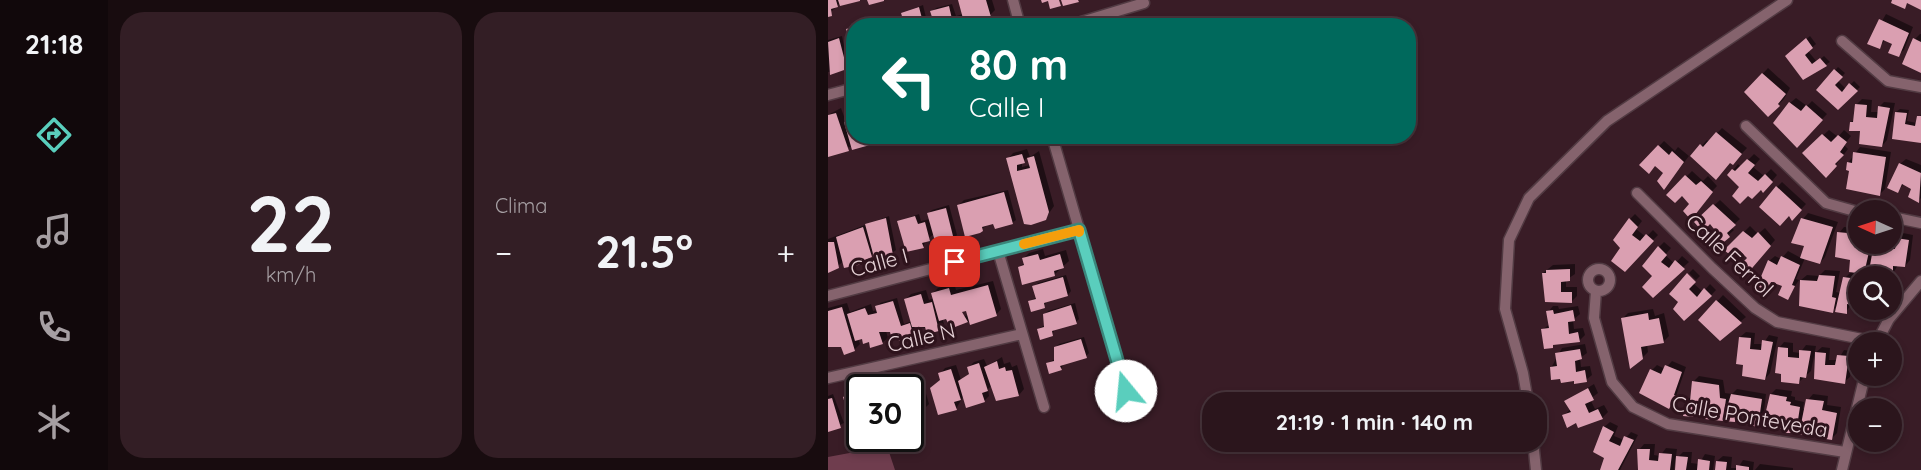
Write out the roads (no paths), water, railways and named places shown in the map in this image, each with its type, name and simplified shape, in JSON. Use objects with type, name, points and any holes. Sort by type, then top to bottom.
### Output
[{"type":"street","points":[[1013,0],[1018,18]]},
{"type":"street","points":[[1527,392],[1524,373],[1505,309],[1509,240],[1529,198],[1607,121],[1787,0]]},
{"type":"street","points":[[1094,18],[1144,3]]},
{"type":"street","points":[[1842,41],[1888,81],[1921,87]]},
{"type":"street","points":[[828,95],[846,90]]},
{"type":"street","points":[[1746,126],[1826,203],[1848,209]]},
{"type":"street","points":[[1054,144],[1126,391]]},
{"type":"street","name":"Calle Ferrol","points":[[1637,193],[1755,308],[1777,322],[1848,336]]},
{"type":"street","points":[[1902,219],[1921,223]]},
{"type":"street","name":"Calle I","points":[[828,296],[1079,230]]},
{"type":"street","points":[[998,251],[1044,407]]},
{"type":"street","points":[[1882,332],[1888,319],[1921,280]]},
{"type":"street","name":"Calle Ponteveda","points":[[1596,291],[1594,318],[1612,382],[1634,407],[1668,424],[1845,452]]},
{"type":"street","name":"Calle N","points":[[828,378],[1022,334]]},
{"type":"street","points":[[1842,470],[1862,386]]},
{"type":"street","points":[[1534,452],[1536,470]]}]
